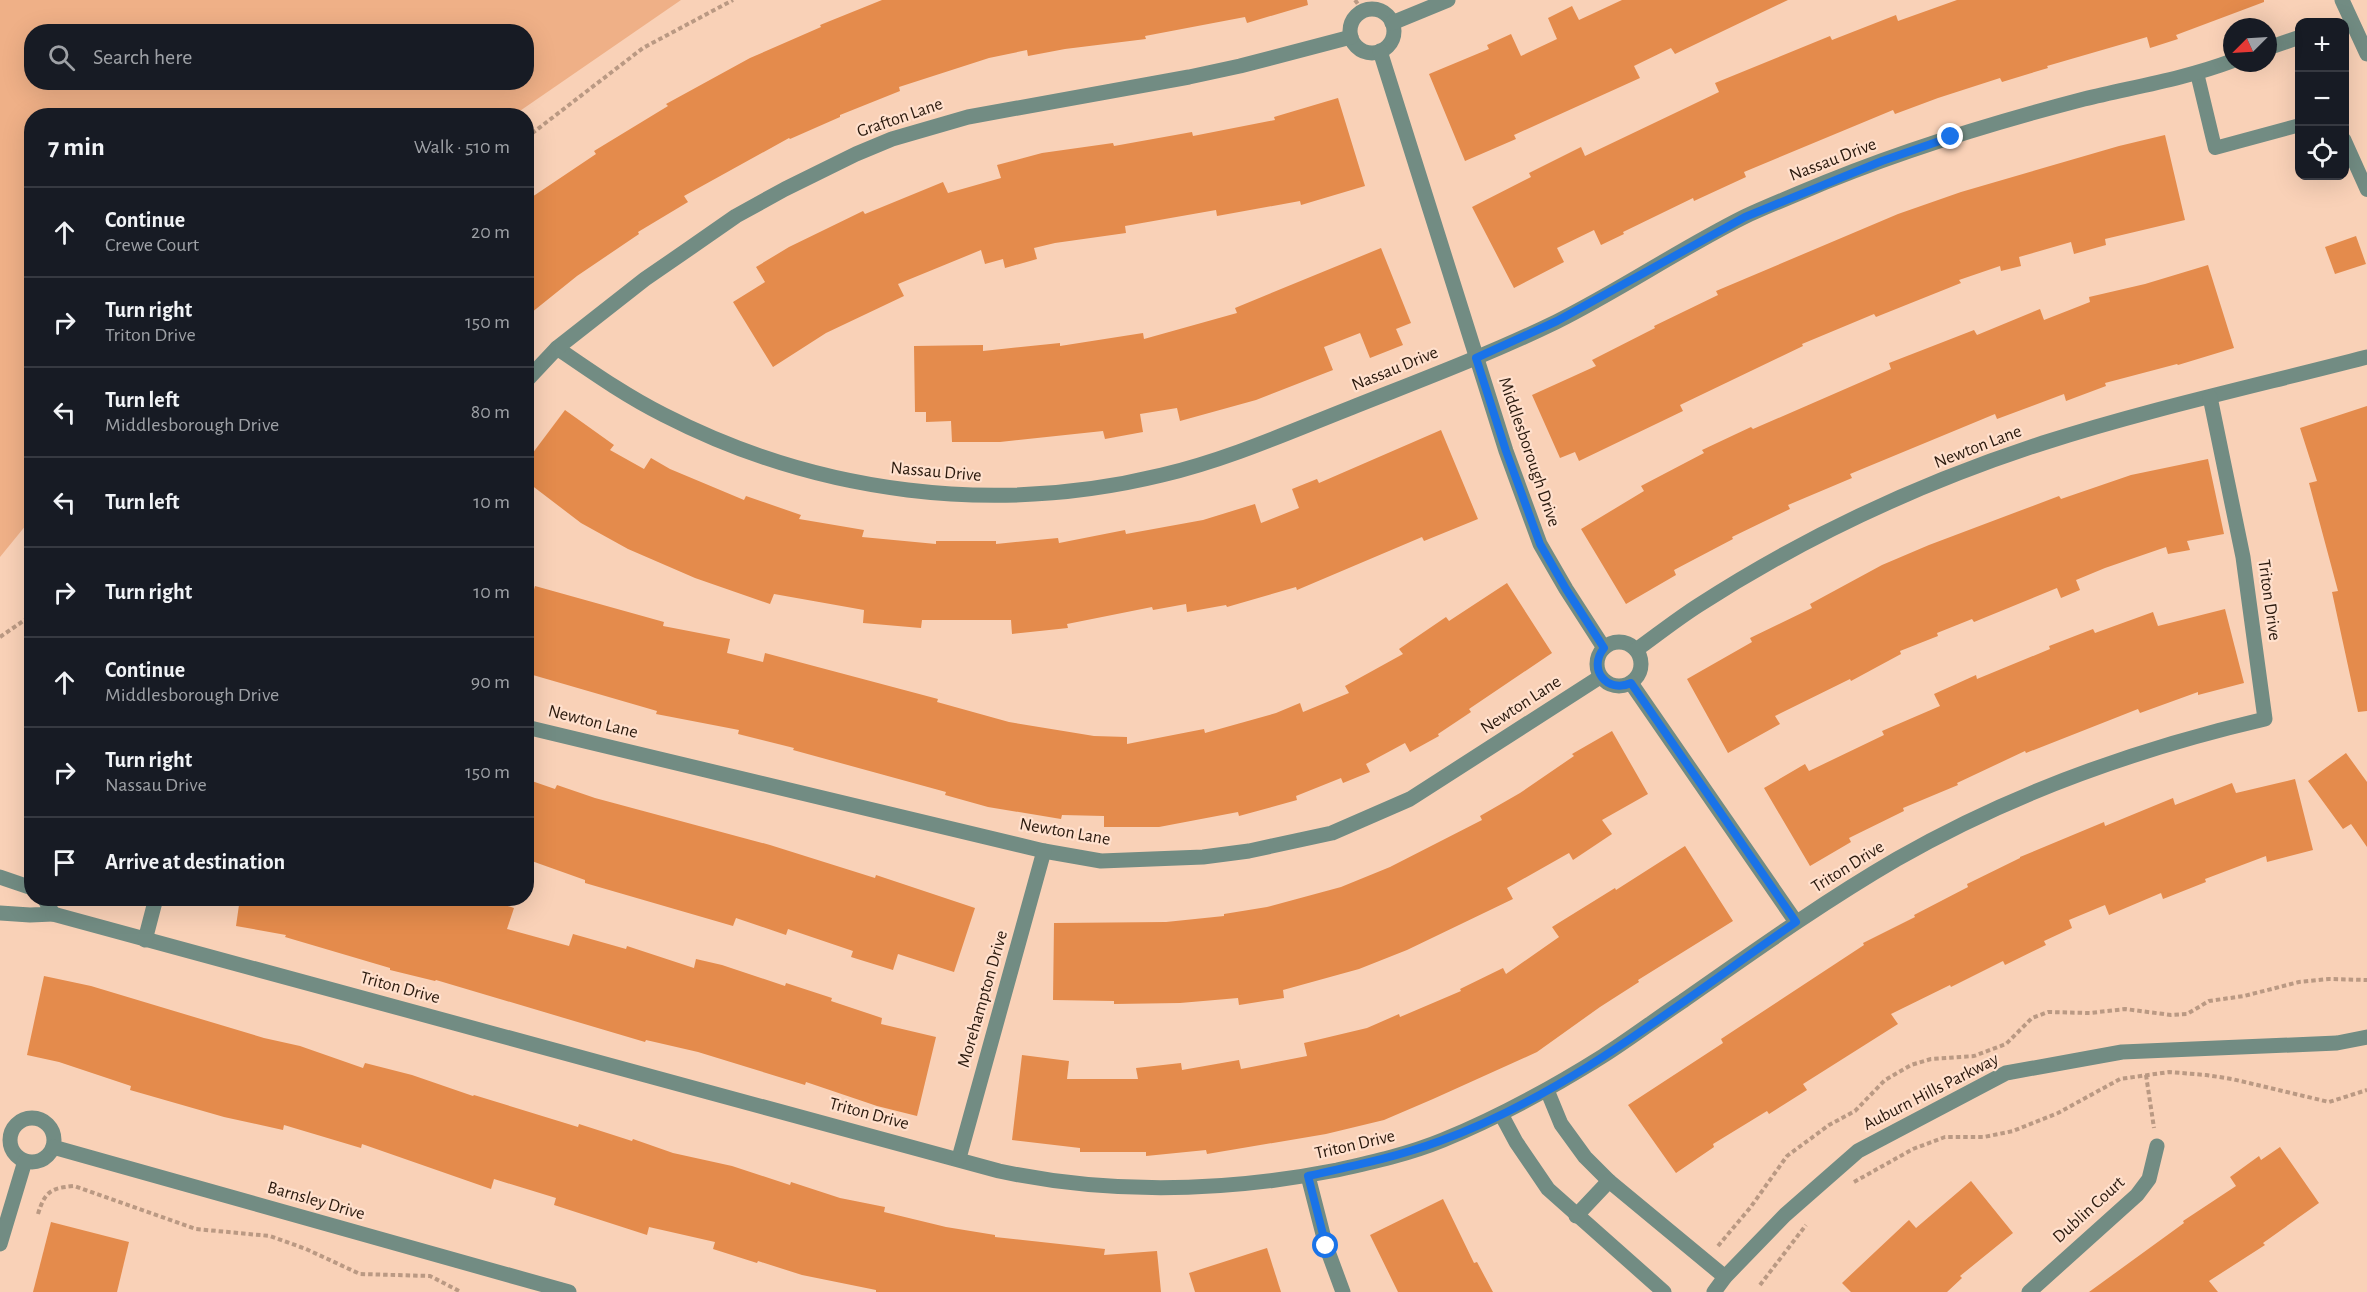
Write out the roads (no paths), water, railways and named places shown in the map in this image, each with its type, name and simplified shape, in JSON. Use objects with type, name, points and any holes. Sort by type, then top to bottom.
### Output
[{"type":"street","points":[[1392,23],[1448,0]]},
{"type":"street","points":[[2342,0],[2346,18]]},
{"type":"street","points":[[1359,5],[1377,9],[1389,16],[1392,23],[1393,38],[1389,45],[1380,51],[1369,53],[1362,51],[1351,37],[1353,20],[1359,5]]},
{"type":"street","points":[[2349,24],[2367,54]]},
{"type":"street","name":"Grafton Lane","points":[[534,372],[557,348],[645,279],[736,216],[820,170],[892,139],[968,117],[1200,75],[1351,37]]},
{"type":"street","points":[[2277,45],[2295,40]]},
{"type":"street","name":"Middlesborough Drive","points":[[1380,51],[1506,451],[1540,544],[1604,648]]},
{"type":"street","name":"Nassau Drive","points":[[557,348],[661,414],[740,450],[865,485],[951,495],[994,496],[1080,491],[1123,484],[1176,472],[1248,448],[1476,358],[1557,321],[1745,217],[1882,161],[2012,118],[2197,73],[2223,64]]},
{"type":"street","name":"Newton Lane","points":[[1636,650],[1698,605],[1752,573],[1855,519],[1922,489],[2040,444],[2121,420],[2367,357]]},
{"type":"street","name":"Triton Drive","points":[[0,913],[54,914],[959,1158],[999,1171],[1034,1178],[1109,1187],[1204,1187],[1308,1176],[1403,1154],[1502,1114],[1547,1090],[1607,1054],[1796,922],[1897,859],[1947,832],[2049,785],[2155,747],[2265,718],[2243,557],[2211,397]]},
{"type":"street","points":[[1624,643],[1636,650],[1641,664],[1636,678],[1631,683],[1617,687],[1600,677],[1597,665],[1604,648],[1610,644],[1624,643]]},
{"type":"street","name":"Newton Lane","points":[[534,729],[1044,851],[1101,861],[1203,857],[1249,851],[1332,833],[1410,799],[1600,677]]},
{"type":"street","points":[[1631,683],[1796,922]]},
{"type":"street","name":"Morehampton Drive","points":[[959,1158],[1044,851]]},
{"type":"street","points":[[0,877],[24,885]]},
{"type":"street","points":[[49,906],[54,914]]},
{"type":"street","points":[[145,940],[154,906]]},
{"type":"street","name":"Auburn Hills Parkway","points":[[1713,1292],[1785,1215],[1858,1151],[2006,1073],[2122,1052],[2337,1044],[2367,1037]]},
{"type":"street","points":[[1547,1090],[1561,1124],[1585,1157],[1609,1181],[1725,1277]]},
{"type":"street","points":[[1502,1114],[1532,1167],[1548,1189],[1664,1292]]},
{"type":"street","points":[[37,1118],[49,1125],[53,1147],[44,1159],[25,1161],[15,1155],[5,1134],[23,1119],[37,1118]]},
{"type":"street","name":"Dublin Court","points":[[2029,1292],[2137,1195],[2149,1179],[2157,1146]]},
{"type":"street","name":"Barnsley Drive","points":[[53,1147],[568,1292]]},
{"type":"street","points":[[0,1244],[25,1161]]},
{"type":"street","points":[[1308,1176],[1326,1246],[1343,1292]]},
{"type":"street","points":[[1576,1216],[1609,1181]]},
{"type":"lane","points":[[2197,73],[2215,148],[2296,126]]},
{"type":"lane","points":[[2349,150],[2367,190]]}]
